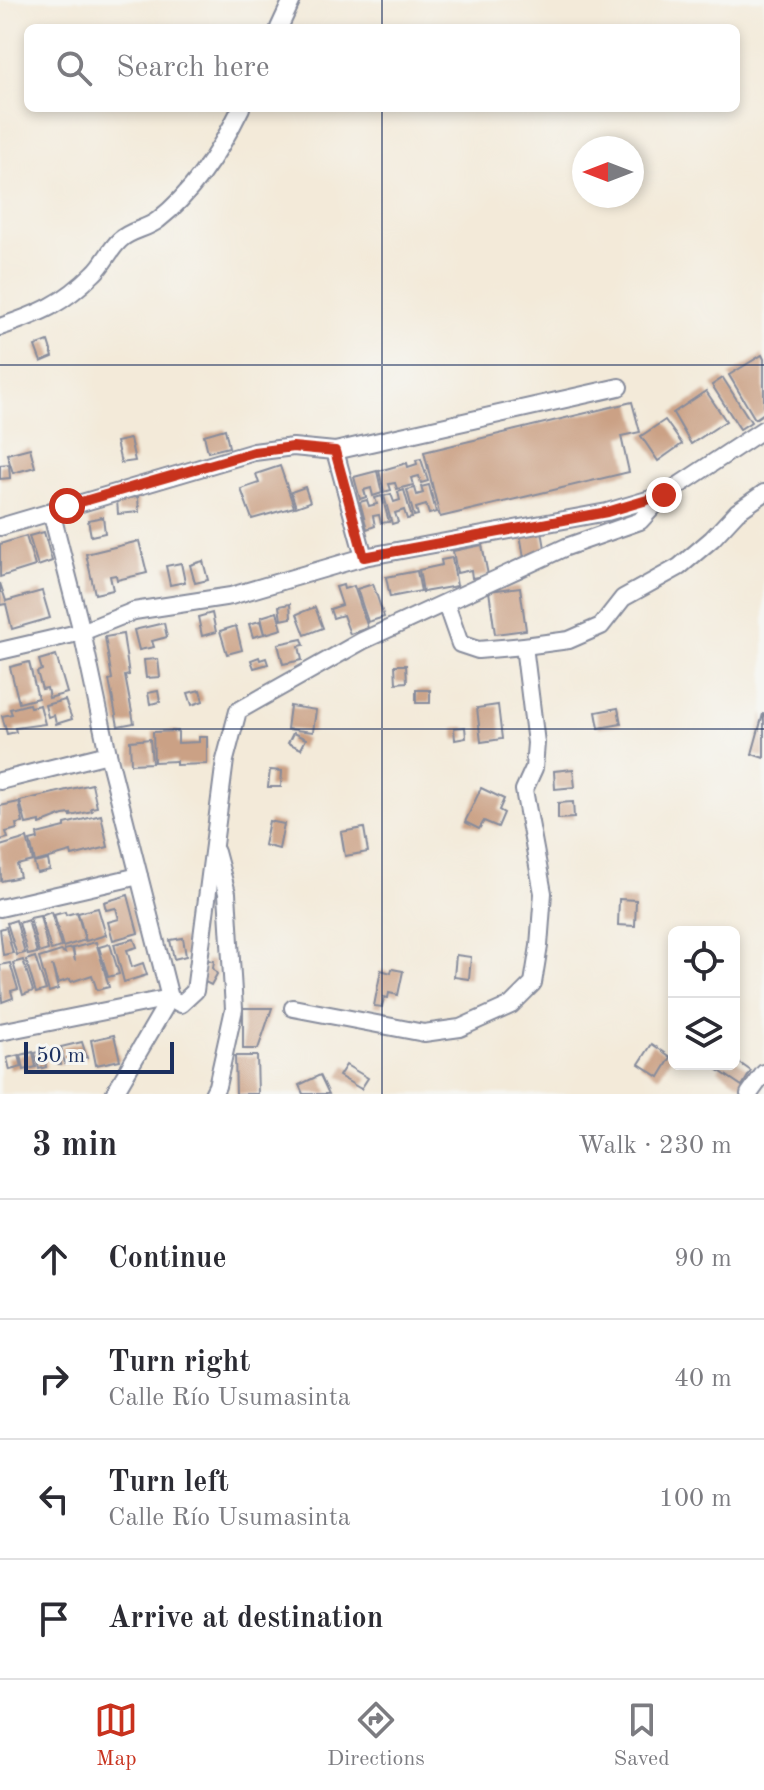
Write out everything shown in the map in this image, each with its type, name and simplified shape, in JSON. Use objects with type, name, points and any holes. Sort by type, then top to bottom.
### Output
[{"type":"street","points":[[281,24],[292,0]]},
{"type":"street","points":[[0,327],[43,313],[57,304],[97,271],[122,237],[154,224],[174,207],[198,181],[239,112]]},
{"type":"street","points":[[0,527],[254,452],[293,447],[335,451],[619,387]]},
{"type":"street","points":[[0,1032],[170,998],[181,1004],[195,991],[225,760],[238,711],[362,641],[566,547],[640,521],[664,495],[764,429]]},
{"type":"street","points":[[335,451],[364,557]]},
{"type":"street","points":[[446,604],[460,644],[478,650],[569,640],[601,626],[623,598],[679,567],[737,512],[764,493]]},
{"type":"street","points":[[0,651],[82,632],[134,611],[231,596],[364,557],[607,512],[664,495]]},
{"type":"street","points":[[51,511],[170,998],[114,1094]]},
{"type":"street","points":[[293,1008],[424,1033],[460,1028],[511,1005],[533,983],[543,893],[524,790],[534,768],[536,743],[524,646]]},
{"type":"street","points":[[0,781],[108,754]]},
{"type":"street","points":[[213,844],[227,893],[234,1009],[213,1094]]},
{"type":"street","points":[[0,908],[139,876]]},
{"type":"street","points":[[749,1094],[764,1073]]},
{"type":"building","points":[[48,341],[53,357],[41,362],[35,346]]},
{"type":"building","points":[[762,355],[764,413],[755,419],[729,375]]},
{"type":"building","points":[[723,378],[751,422],[740,429],[712,385]]},
{"type":"building","points":[[706,391],[726,421],[691,444],[673,413]]},
{"type":"building","points":[[632,402],[640,432],[621,436],[629,472],[440,517],[424,452]]},
{"type":"building","points":[[665,420],[682,444],[658,461],[641,436]]},
{"type":"building","points":[[225,429],[229,447],[208,452],[204,435]]},
{"type":"building","points":[[130,439],[135,461],[121,463],[116,442]]},
{"type":"building","points":[[30,448],[35,467],[13,473],[7,454]]},
{"type":"building","points":[[421,459],[428,481],[421,483],[419,476],[411,478],[413,485],[397,489],[395,483],[389,484],[391,490],[384,492],[379,471],[407,463],[408,467]]},
{"type":"building","points":[[9,464],[10,478],[0,479],[0,465]]},
{"type":"building","points":[[280,466],[294,507],[252,519],[241,489],[259,483],[256,474]]},
{"type":"building","points":[[377,471],[382,493],[373,496],[371,488],[364,490],[366,497],[360,499],[354,477]]},
{"type":"building","points":[[429,485],[436,512],[429,514],[426,505],[416,508],[418,515],[414,516],[407,490],[415,488],[417,495],[423,493],[421,487]]},
{"type":"building","points":[[305,487],[310,502],[296,507],[291,492]]},
{"type":"building","points":[[404,490],[412,518],[407,519],[404,510],[395,513],[398,522],[392,524],[384,496],[391,494],[394,502],[400,500],[398,492]]},
{"type":"building","points":[[382,496],[389,522],[381,523],[379,515],[373,516],[375,526],[367,529],[360,502],[367,500],[369,506],[377,504],[375,498]]},
{"type":"building","points":[[138,497],[139,512],[118,514],[117,499]]},
{"type":"building","points":[[103,517],[105,533],[91,536],[88,520]]},
{"type":"building","points":[[542,531],[546,554],[524,558],[520,534]]},
{"type":"building","points":[[44,532],[52,561],[38,566],[29,536]]},
{"type":"building","points":[[26,536],[35,566],[0,577],[0,544]]},
{"type":"building","points":[[139,541],[147,573],[117,580],[116,575],[110,576],[113,590],[95,594],[86,554]]},
{"type":"building","points":[[482,545],[488,575],[472,578],[471,570],[457,573],[453,551]]},
{"type":"building","points":[[452,558],[457,586],[423,592],[419,570],[442,565],[441,560]]},
{"type":"building","points":[[203,561],[208,580],[195,583],[190,565]]},
{"type":"building","points":[[181,563],[185,582],[170,585],[166,566]]},
{"type":"building","points":[[417,571],[421,591],[390,597],[386,577]]},
{"type":"building","points":[[0,583],[6,601],[42,591],[50,618],[12,629],[6,604],[0,605]]},
{"type":"building","points":[[373,584],[384,617],[368,622],[357,589]]},
{"type":"building","points":[[343,585],[344,589],[354,586],[368,628],[350,634],[343,615],[333,618],[330,609],[342,605],[336,587]]},
{"type":"building","points":[[520,587],[526,630],[495,634],[489,591]]},
{"type":"building","points":[[290,604],[291,618],[281,620],[279,606]]},
{"type":"building","points":[[315,607],[323,628],[305,635],[297,614]]},
{"type":"building","points":[[277,612],[282,629],[265,634],[261,617]]},
{"type":"building","points":[[212,613],[216,632],[202,636],[198,617]]},
{"type":"building","points":[[260,621],[264,634],[253,637],[249,624]]},
{"type":"building","points":[[164,623],[167,637],[152,641],[154,647],[139,650],[134,630]]},
{"type":"building","points":[[236,626],[242,650],[227,654],[220,631]]},
{"type":"building","points":[[123,634],[129,675],[125,676],[134,723],[118,726],[105,637]]},
{"type":"building","points":[[302,639],[304,645],[299,646],[302,660],[283,664],[278,644]]},
{"type":"building","points":[[56,655],[67,693],[49,698],[47,688],[42,689],[37,672],[42,670],[39,660]]},
{"type":"building","points":[[259,657],[260,660],[266,658],[268,664],[254,668],[251,660]]},
{"type":"building","points":[[158,659],[160,677],[146,678],[144,660]]},
{"type":"building","points":[[29,662],[38,698],[19,703],[10,667]]},
{"type":"building","points":[[395,665],[406,665],[407,682],[396,683]]},
{"type":"building","points":[[200,690],[203,701],[192,705],[188,693]]},
{"type":"building","points":[[416,690],[430,690],[430,703],[416,703]]},
{"type":"building","points":[[158,691],[160,702],[150,704],[148,693]]},
{"type":"building","points":[[65,700],[72,719],[56,724],[54,715],[48,717],[45,705]]},
{"type":"building","points":[[29,704],[30,707],[40,705],[45,724],[15,728],[16,732],[7,734],[2,716],[12,714],[10,709]]},
{"type":"building","points":[[498,705],[502,739],[481,742],[477,708]]},
{"type":"building","points":[[290,706],[316,710],[313,732],[287,729]]},
{"type":"building","points":[[618,708],[621,724],[599,728],[596,712]]},
{"type":"building","points":[[764,714],[764,758],[752,754]]},
{"type":"building","points":[[465,727],[466,738],[455,740],[454,728]]},
{"type":"building","points":[[178,731],[178,743],[199,742],[199,737],[207,737],[207,764],[154,762],[153,732]]},
{"type":"building","points":[[293,733],[306,739],[301,749],[288,743]]},
{"type":"building","points":[[150,739],[152,763],[131,764],[130,741]]},
{"type":"building","points":[[573,769],[575,787],[555,789],[554,771]]},
{"type":"building","points":[[270,770],[282,771],[281,787],[268,787]]},
{"type":"building","points":[[92,784],[97,807],[91,808],[92,811],[63,815],[40,824],[40,821],[26,824],[20,801]]},
{"type":"building","points":[[481,788],[504,799],[499,810],[504,813],[498,827],[484,821],[479,829],[465,822]]},
{"type":"building","points":[[19,802],[23,823],[16,824],[17,829],[6,832],[8,838],[0,840],[0,806]]},
{"type":"building","points":[[573,802],[574,818],[558,819],[558,803]]},
{"type":"building","points":[[101,815],[108,847],[72,856],[71,852],[35,862],[30,841],[38,839],[37,834]]},
{"type":"building","points":[[269,821],[284,824],[279,849],[264,845]]},
{"type":"building","points":[[364,828],[368,852],[345,856],[341,832]]},
{"type":"building","points":[[27,838],[33,861],[17,865],[20,877],[1,881],[0,846]]},
{"type":"building","points":[[48,860],[50,870],[37,873],[34,863]]},
{"type":"building","points":[[128,895],[138,933],[113,940],[108,922],[119,919],[116,908],[106,910],[104,902]]},
{"type":"building","points":[[619,899],[636,900],[635,926],[618,925]]},
{"type":"building","points":[[98,908],[106,935],[86,941],[78,913]]},
{"type":"building","points":[[51,912],[61,947],[51,950],[41,916]]},
{"type":"building","points":[[65,912],[66,915],[77,912],[85,940],[63,947],[54,915]]},
{"type":"building","points":[[40,916],[48,950],[39,953],[30,918]]},
{"type":"building","points":[[16,920],[25,953],[17,955],[7,923]]},
{"type":"building","points":[[28,920],[37,953],[28,955],[19,923]]},
{"type":"building","points":[[6,927],[13,953],[3,955],[0,929]]},
{"type":"building","points":[[183,938],[186,956],[174,959],[170,940]]},
{"type":"building","points":[[134,939],[137,947],[127,950],[132,967],[143,963],[147,975],[124,982],[114,944]]},
{"type":"building","points":[[96,942],[109,987],[97,990],[92,975],[58,983],[52,965],[58,989],[49,992],[39,958],[61,951],[65,953],[64,950],[72,948],[75,961],[73,948]]},
{"type":"building","points":[[110,944],[119,974],[108,977],[99,947]]},
{"type":"building","points":[[456,955],[471,957],[469,979],[454,977]]},
{"type":"building","points":[[35,957],[46,990],[36,993],[26,960]]},
{"type":"building","points":[[23,960],[33,991],[23,995],[13,963]]},
{"type":"building","points":[[206,960],[214,961],[213,968],[217,974],[211,985],[203,981]]},
{"type":"building","points":[[10,963],[18,989],[11,991],[13,998],[2,1002],[0,965]]},
{"type":"building","points":[[392,969],[403,971],[398,995],[389,993],[388,998],[384,997],[382,1007],[374,1006],[381,970],[391,973]]},
{"type":"building","points":[[243,1008],[272,1008],[258,1049],[243,1049]]},
{"type":"building","points":[[114,1035],[120,1060],[96,1065],[91,1040]]},
{"type":"building","points":[[82,1042],[87,1058],[65,1064],[61,1047]]},
{"type":"building","points":[[652,1044],[668,1055],[668,1062],[659,1077],[639,1064]]},
{"type":"building","points":[[57,1048],[61,1064],[53,1058],[45,1061],[46,1067],[39,1069],[35,1053]]},
{"type":"building","points":[[33,1052],[36,1067],[24,1070],[21,1055]]},
{"type":"building","points":[[19,1055],[22,1067],[10,1070],[7,1058]]},
{"type":"building","points":[[235,1056],[257,1056],[258,1094],[236,1094]]},
{"type":"building","points":[[740,1063],[751,1071],[742,1086],[718,1070],[740,1070]]},
{"type":"building","points":[[346,1065],[368,1078],[361,1089],[339,1076]]},
{"type":"building","points":[[320,1075],[329,1094],[303,1094],[299,1085]]},
{"type":"route","points":[[67,506],[254,452],[293,447],[335,451],[364,557],[607,512],[664,495]]}]
